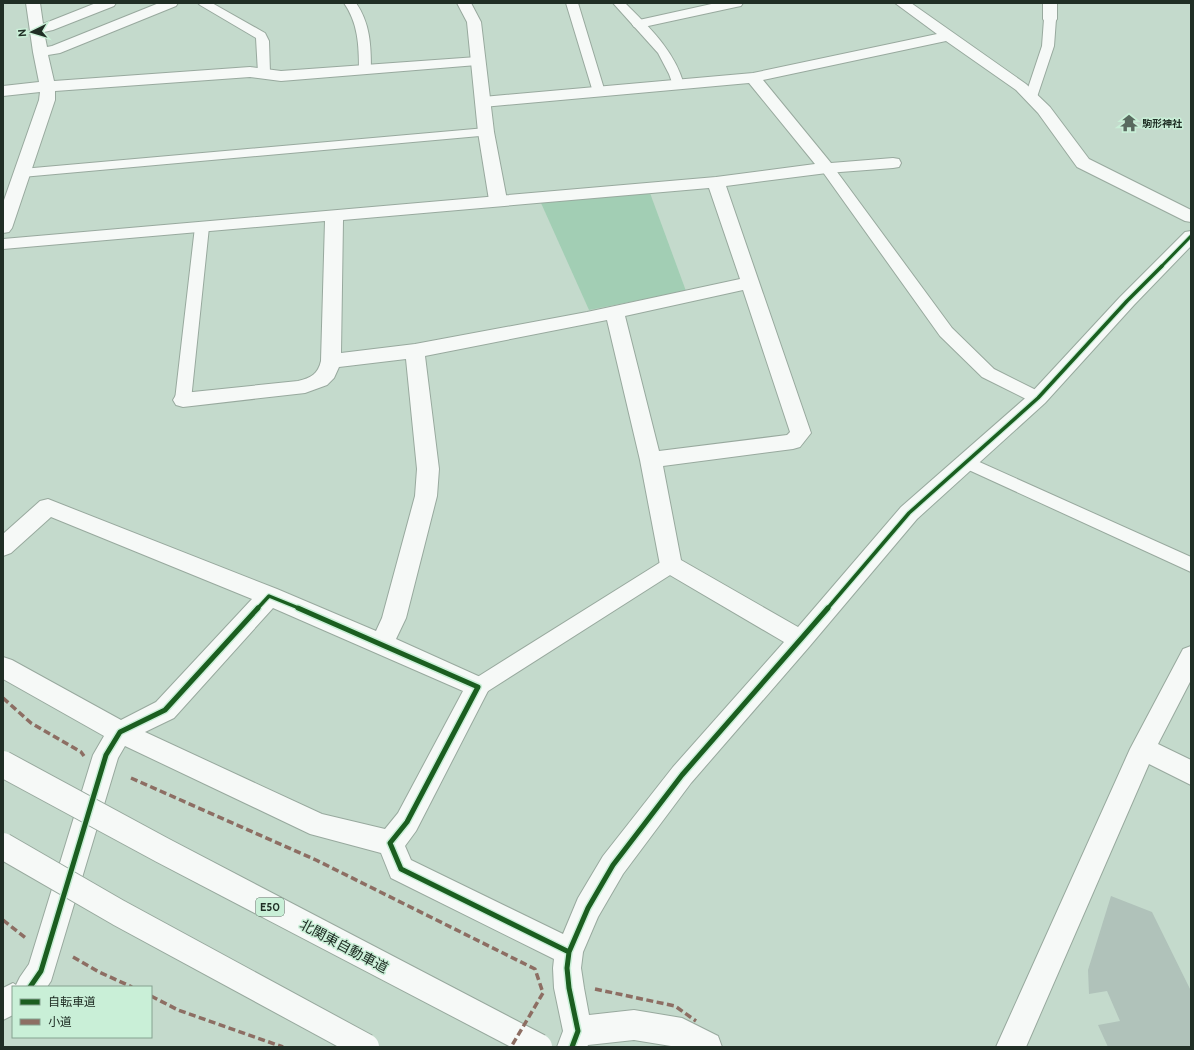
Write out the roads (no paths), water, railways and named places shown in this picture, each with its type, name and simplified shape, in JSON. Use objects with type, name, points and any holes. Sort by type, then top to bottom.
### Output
[{"type":"main road","points":[[3,228],[47,100],[48,86],[40,52],[34,3]]},
{"type":"main road","points":[[37,29],[48,27],[109,3]]},
{"type":"main road","points":[[40,52],[55,50],[171,3]]},
{"type":"main road","points":[[464,3],[474,22],[477,61],[486,132],[498,200]]},
{"type":"main road","points":[[639,24],[736,3]]},
{"type":"main road","points":[[1050,3],[1050,19]]},
{"type":"main road","points":[[907,4],[1021,87],[1044,110],[1083,163],[1191,217]]},
{"type":"main road","points":[[483,102],[753,78],[949,36]]},
{"type":"main road","points":[[3,91],[48,86],[68,86],[250,72],[281,76],[365,68],[477,61]]},
{"type":"main road","points":[[753,78],[826,168]]},
{"type":"main road","points":[[3,244],[716,182],[826,168],[893,163]]},
{"type":"main road","points":[[651,460],[793,442],[801,433],[716,182]]},
{"type":"main road","points":[[183,400],[298,388],[312,385],[321,380],[329,371],[331,361],[334,215]]},
{"type":"main road","points":[[707,1047],[682,1033],[634,1025],[575,1039],[567,968],[569,952],[588,908],[613,865],[682,775],[801,640],[909,513],[1038,398],[1127,301],[1191,236]]},
{"type":"main road","points":[[331,361],[415,351],[615,313],[749,283]]},
{"type":"main road","points":[[615,313],[651,460],[671,565],[801,640]]},
{"type":"main road","points":[[382,644],[394,618],[426,496],[428,468],[415,351]]},
{"type":"main road","points":[[3,548],[48,507],[269,596],[478,687],[407,822],[390,843]]},
{"type":"main road","points":[[31,986],[41,971],[106,755],[120,732],[165,710],[269,596]]},
{"type":"main road","points":[[1012,1047],[1143,749],[1191,656]]},
{"type":"main road","points":[[3,667],[120,732],[319,825],[390,843]]},
{"type":"main road","points":[[1143,749],[1191,773]]},
{"type":"main road","name":"北関東自動車道","points":[[3,764],[162,850],[539,1047]]},
{"type":"main road","points":[[390,843],[401,869],[569,952]]},
{"type":"main road","points":[[3,846],[126,917],[366,1047]]},
{"type":"main road","points":[[3,1005],[12,999]]},
{"type":"lane","points":[[204,3],[261,36],[263,41],[264,73]]},
{"type":"lane","points":[[350,3],[361,22],[365,41],[365,68]]},
{"type":"lane","points":[[572,3],[599,92]]},
{"type":"lane","points":[[619,3],[639,24],[671,65],[677,77],[678,85]]},
{"type":"lane","points":[[1031,97],[1048,46],[1050,19]]},
{"type":"lane","points":[[22,172],[486,132]]},
{"type":"lane","points":[[826,168],[946,332],[988,373],[1038,398]]},
{"type":"lane","points":[[183,400],[202,227]]},
{"type":"lane","points":[[966,462],[1191,565]]},
{"type":"lane","points":[[478,687],[671,565]]},
{"type":"place","name":"駒形神社","points":[[1129,123]]}]
